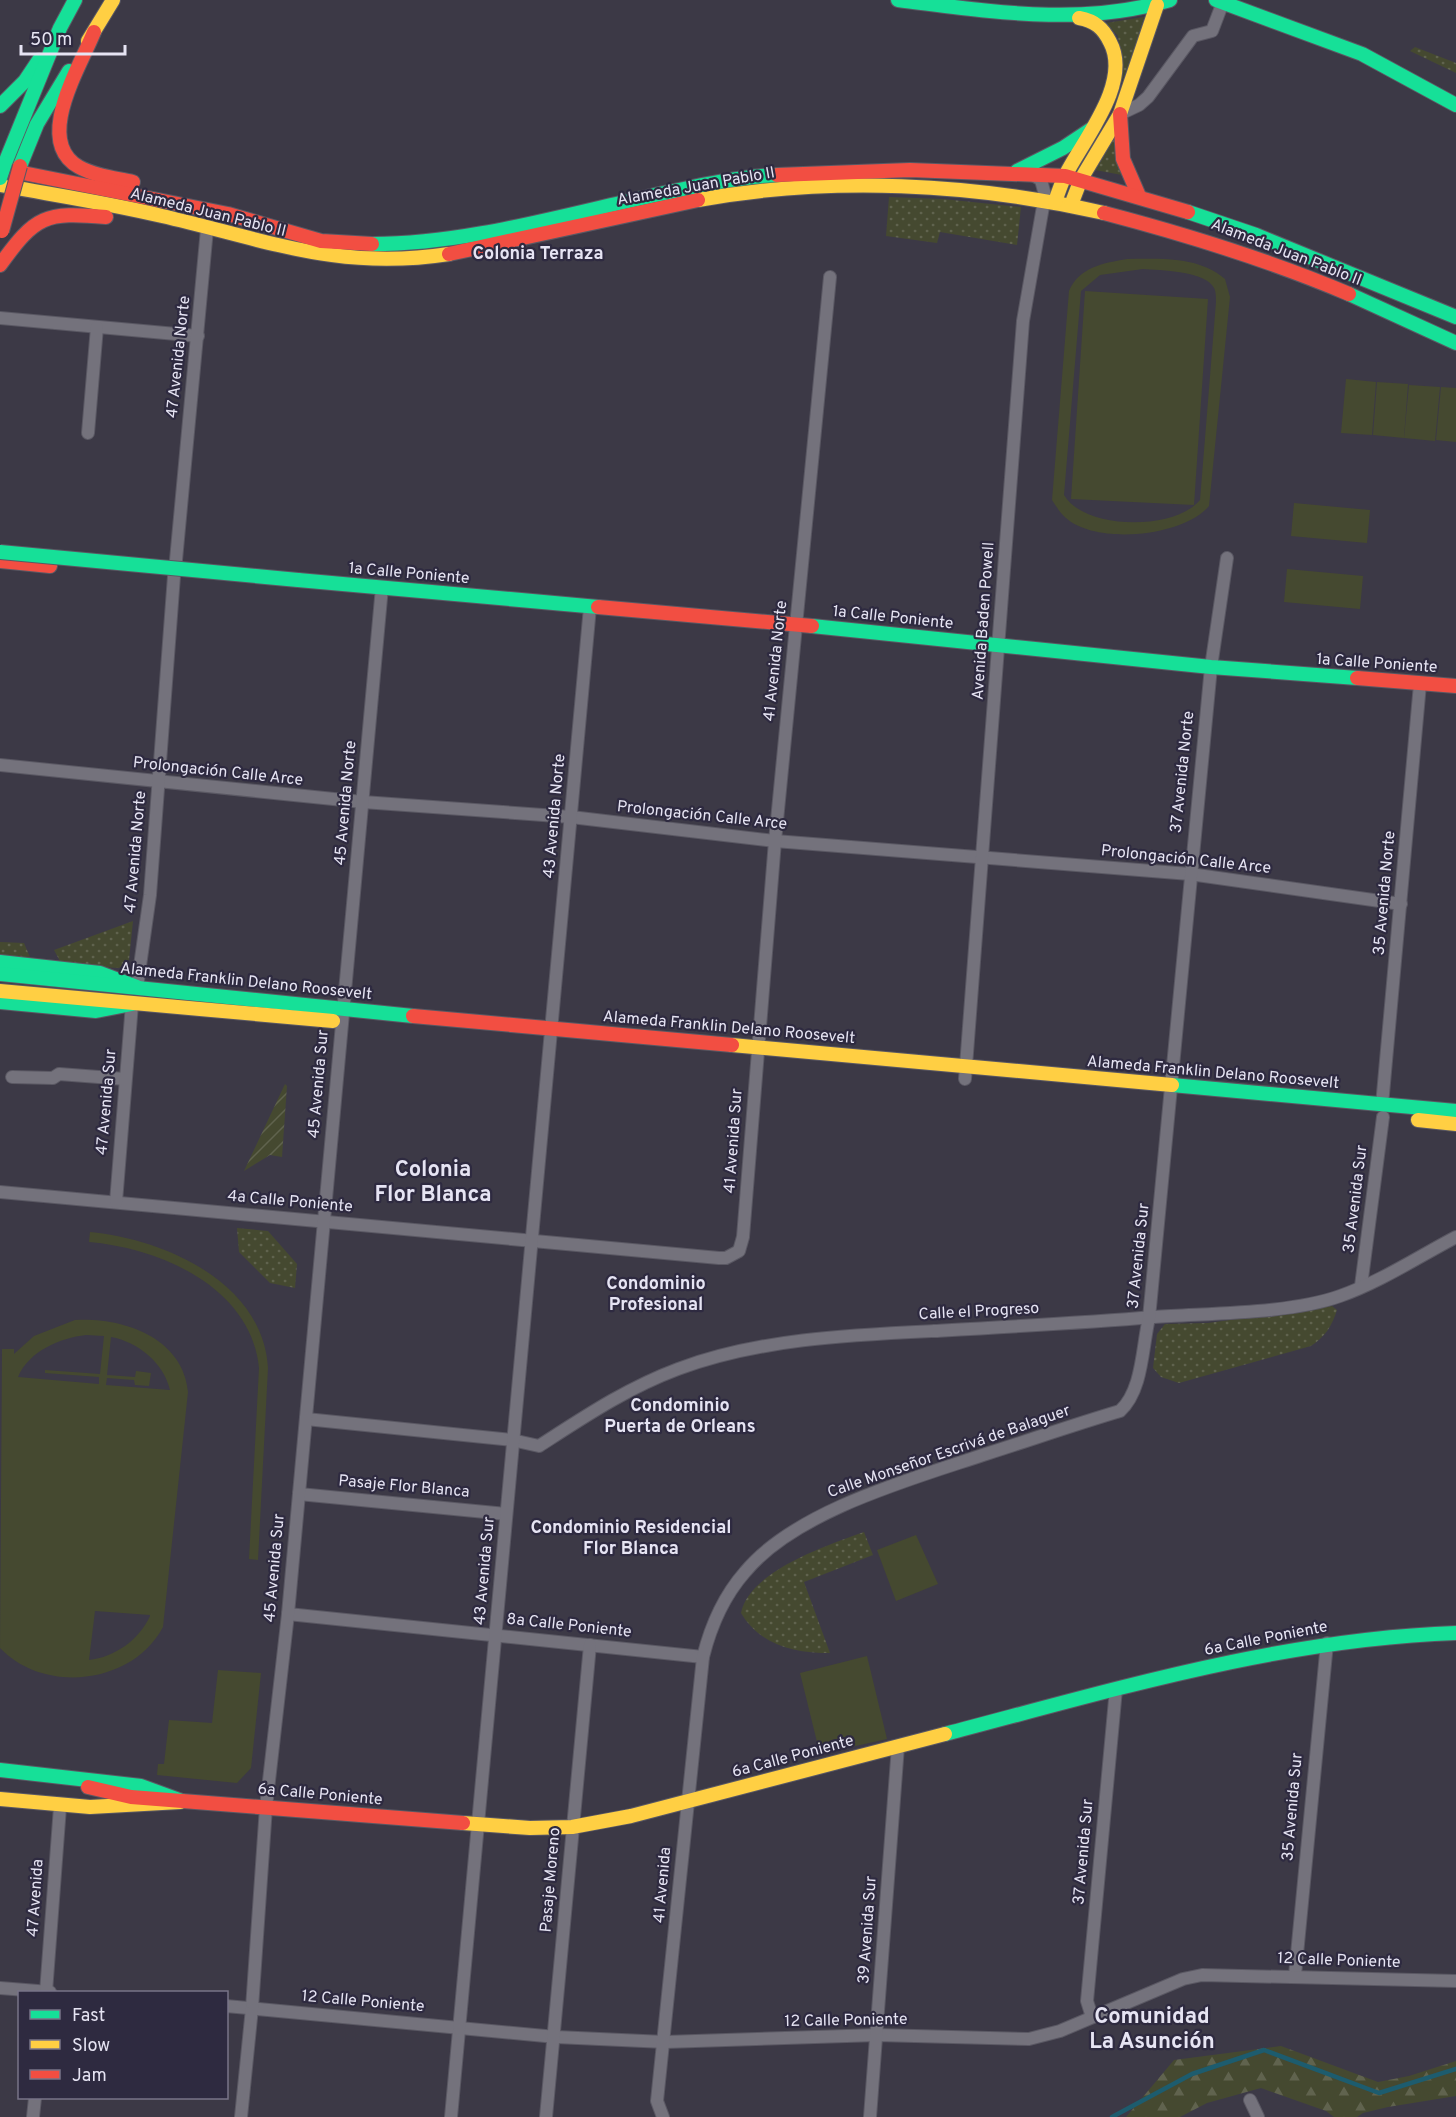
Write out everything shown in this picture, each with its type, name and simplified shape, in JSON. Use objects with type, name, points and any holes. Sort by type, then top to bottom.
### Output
[{"type":"main road","points":[[0,106],[25,81],[60,28],[75,0]]},
{"type":"main road","points":[[0,248],[2,231],[20,166],[47,106],[113,0]]},
{"type":"main road","points":[[898,0],[1056,16],[1114,13],[1163,3]]},
{"type":"main road","points":[[1220,1],[1362,54],[1456,105]]},
{"type":"main road","points":[[1071,206],[1082,179],[1120,114],[1163,3]]},
{"type":"main road","name":"Avenida Baden Powell","points":[[1056,16],[1097,22],[1112,41],[1116,56],[1114,78],[1093,128],[1056,192]]},
{"type":"main road","points":[[0,178],[2,166],[60,28]]},
{"type":"main road","points":[[94,32],[58,120],[57,136],[67,159],[87,172],[199,197],[228,214]]},
{"type":"main road","points":[[1120,114],[1123,159],[1139,196]]},
{"type":"main road","points":[[1013,172],[1063,148],[1093,128]]},
{"type":"main road","name":"Alameda Juan Pablo II","points":[[2,166],[228,214],[321,241],[395,243],[480,234],[729,180],[854,171],[1031,174],[1071,206],[1162,226],[1243,251],[1404,318],[1456,343]]},
{"type":"main road","name":"Alameda Juan Pablo II","points":[[0,185],[186,223],[261,244],[329,258],[388,260],[442,255],[671,205],[764,190],[900,187],[1056,192],[1082,179],[1282,245],[1456,318]]},
{"type":"main road","points":[[0,265],[24,231],[50,214],[186,223]]},
{"type":"main road","name":"1a Calle Poniente","points":[[0,544],[300,572],[327,584]]},
{"type":"main road","name":"1a Calle Poniente","points":[[0,552],[327,584],[796,624],[1211,667],[1456,686]]},
{"type":"main road","points":[[107,570],[108,554]]},
{"type":"main road","name":"1a Calle Poniente","points":[[0,561],[298,588],[327,584]]},
{"type":"main road","points":[[0,962],[100,973],[137,987]]},
{"type":"main road","name":"Alameda Franklin Delano Roosevelt","points":[[0,974],[137,987],[342,1016]]},
{"type":"main road","name":"Alameda Franklin Delano Roosevelt","points":[[0,991],[132,1004],[342,1016],[551,1034],[1382,1111],[1456,1124]]},
{"type":"main road","points":[[0,1002],[96,1011],[132,1004]]},
{"type":"main road","name":"Alameda Franklin Delano Roosevelt","points":[[1382,1111],[1456,1111]]},
{"type":"main road","name":"6a Calle Poniente","points":[[0,1791],[131,1797],[476,1826],[572,1827],[687,1802],[1116,1689],[1252,1656],[1379,1636],[1456,1633]]},
{"type":"main road","points":[[0,1770],[141,1786],[182,1802]]},
{"type":"main road","name":"6a Calle Poniente","points":[[0,1778],[87,1794]]},
{"type":"main road","points":[[0,1799],[60,1807],[140,1806],[182,1802]]},
{"type":"street","points":[[1120,114],[1139,105],[1148,97],[1193,36],[1212,31],[1220,1]]},
{"type":"street","points":[[1031,174],[1056,192]]},
{"type":"street","name":"Avenida Baden Powell","points":[[965,1073],[1023,321],[1056,192]]},
{"type":"street","name":"47 Avenida Norte","points":[[176,560],[207,229]]},
{"type":"street","name":"41 Avenida Norte","points":[[757,1054],[775,841],[830,278]]},
{"type":"street","points":[[0,318],[198,336]]},
{"type":"street","points":[[88,433],[98,327]]},
{"type":"street","name":"37 Avenida Norte","points":[[1172,1092],[1190,874],[1211,667],[1227,558]]},
{"type":"street","name":"47 Avenida Norte","points":[[137,987],[150,895],[174,576]]},
{"type":"street","name":"45 Avenida Norte","points":[[342,1016],[382,587]]},
{"type":"street","name":"43 Avenida Norte","points":[[551,1034],[590,607]]},
{"type":"street","name":"35 Avenida Norte","points":[[1382,1111],[1420,684]]},
{"type":"street","name":"Prolongación Calle Arce","points":[[0,765],[363,802],[572,817],[775,841],[1190,874],[1401,904]]},
{"type":"street","name":"47 Avenida Sur","points":[[116,1202],[132,1004]]},
{"type":"street","name":"45 Avenida Sur","points":[[241,2117],[252,2008],[266,1807],[288,1614],[342,1016]]},
{"type":"street","name":"43 Avenida Sur","points":[[451,2117],[476,1826],[496,1635],[512,1440],[551,1034]]},
{"type":"street","name":"41 Avenida Sur","points":[[743,1237],[757,1054]]},
{"type":"street","points":[[12,1077],[53,1078],[59,1074],[125,1078]]},
{"type":"street","name":"37 Avenida Sur","points":[[1120,1411],[1128,1403],[1137,1382],[1149,1318],[1172,1092]]},
{"type":"street","name":"35 Avenida Sur","points":[[1361,1286],[1382,1111]]},
{"type":"street","name":"4a Calle Poniente","points":[[0,1192],[726,1258],[739,1251],[743,1237]]},
{"type":"street","name":"Calle el Progreso","points":[[512,1440],[539,1446],[598,1407],[646,1382],[694,1364],[742,1352],[866,1334],[1262,1310],[1315,1302],[1341,1296],[1456,1238]]},
{"type":"street","name":"Calle Monseñor Escrivá de Balaguer","points":[[703,1657],[712,1623],[746,1570],[784,1538],[827,1512],[941,1469],[1120,1411]]},
{"type":"street","points":[[306,1419],[512,1440]]},
{"type":"street","name":"Pasaje Flor Blanca","points":[[299,1494],[506,1514]]},
{"type":"street","name":"8a Calle Poniente","points":[[288,1614],[703,1657]]},
{"type":"street","name":"35 Avenida Sur","points":[[1295,1975],[1327,1643]]},
{"type":"street","name":"Pasaje Moreno","points":[[546,2117],[590,1645]]},
{"type":"street","name":"41 Avenida","points":[[662,2117],[657,2101],[665,2042],[703,1657]]},
{"type":"street","name":"37 Avenida Sur","points":[[1092,2017],[1087,2001],[1116,1689]]},
{"type":"street","name":"39 Avenida Sur","points":[[870,2117],[898,1746]]},
{"type":"street","name":"47 Avenida","points":[[46,1991],[60,1807]]},
{"type":"street","name":"12 Calle Poniente","points":[[228,2006],[555,2037],[665,2042],[877,2036],[1029,2039],[1043,2037],[1183,1979],[1202,1975],[1295,1975],[1456,1981]]},
{"type":"street","points":[[0,1988],[34,1991]]},
{"type":"street","points":[[33,2117],[35,2099]]},
{"type":"street","points":[[1250,2100],[1258,2117]]},
{"type":"green space","points":[[1144,17],[1135,51],[1100,130],[1120,51],[1118,36],[1106,23]]},
{"type":"green space","points":[[1415,47],[1456,63],[1456,73],[1410,51]]},
{"type":"green space","points":[[1114,135],[1122,175],[1095,170]]},
{"type":"green space","points":[[889,197],[943,199],[1021,207],[1017,245],[940,232],[937,243],[886,236]]},
{"type":"green space","points":[[1127,259],[1178,260],[1203,266],[1225,279],[1230,297],[1209,506],[1197,517],[1180,525],[1139,534],[1097,532],[1080,527],[1064,516],[1052,500],[1069,291],[1073,283],[1086,271]],"holes":[[[1143,269],[1170,271],[1202,278],[1214,288],[1216,302],[1200,500],[1188,510],[1171,517],[1130,522],[1090,515],[1075,507],[1064,495],[1081,291],[1100,275]]]},
{"type":"green space","points":[[1085,291],[1208,299],[1194,505],[1071,499]]},
{"type":"green space","points":[[1346,379],[1376,382],[1372,435],[1341,433]]},
{"type":"green space","points":[[1377,382],[1408,384],[1404,438],[1373,435]]},
{"type":"green space","points":[[1409,385],[1440,387],[1435,441],[1404,438]]},
{"type":"green space","points":[[1441,387],[1456,388],[1456,442],[1436,440]]},
{"type":"green space","points":[[1294,503],[1370,510],[1367,543],[1291,536]]},
{"type":"green space","points":[[1287,569],[1363,576],[1360,609],[1284,602]]},
{"type":"green space","points":[[133,921],[129,960],[119,968],[62,965],[54,950]]},
{"type":"green space","points":[[0,942],[24,943],[32,962],[0,958]]},
{"type":"green space","points":[[285,1084],[287,1086],[282,1157],[270,1155],[244,1171]]},
{"type":"green space","points":[[237,1228],[268,1231],[297,1264],[295,1288],[270,1283],[239,1252]]},
{"type":"green space","points":[[90,1232],[119,1236],[148,1244],[178,1255],[205,1270],[229,1289],[248,1311],[262,1338],[268,1368],[258,1560],[249,1559],[259,1368],[252,1340],[239,1315],[220,1294],[198,1277],[172,1263],[144,1253],[89,1242]]},
{"type":"green space","points":[[1332,1306],[1337,1310],[1330,1326],[1324,1335],[1311,1346],[1179,1383],[1161,1377],[1153,1368],[1157,1334],[1165,1324],[1208,1323]]},
{"type":"green space","points":[[75,1320],[112,1322],[130,1327],[162,1344],[175,1357],[184,1373],[188,1392],[163,1627],[149,1646],[131,1661],[110,1671],[87,1676],[63,1677],[40,1673],[19,1663],[0,1648],[2,1349],[14,1349],[14,1354],[34,1336]],"holes":[[[86,1335],[104,1336],[100,1374],[45,1370],[45,1373],[99,1377],[99,1384],[18,1377],[30,1360],[46,1347],[66,1339]],[[111,1337],[131,1344],[148,1355],[162,1371],[170,1390],[106,1385],[107,1378],[134,1380],[135,1385],[149,1386],[151,1373],[136,1371],[135,1377],[107,1375]],[[95,1611],[150,1615],[139,1633],[125,1646],[108,1655],[89,1660]]]},
{"type":"green space","points":[[864,1532],[873,1555],[804,1582],[830,1653],[791,1649],[779,1645],[758,1633],[741,1613],[747,1598],[774,1572],[811,1552]]},
{"type":"green space","points":[[916,1535],[938,1584],[896,1601],[877,1550]]},
{"type":"green space","points":[[867,1656],[887,1739],[820,1754],[800,1673]]},
{"type":"green space","points":[[218,1670],[261,1673],[251,1768],[237,1783],[157,1775],[158,1764],[164,1764],[169,1720],[212,1723]]},
{"type":"green space","points":[[1281,2046],[1378,2082],[1409,2076],[1456,2061],[1456,2096],[1388,2107],[1363,2113],[1357,2117],[1334,2117],[1326,2111],[1261,2088],[1207,2103],[1180,2117],[1126,2117],[1174,2060]]},
{"type":"waterway","points":[[1112,2117],[1192,2074],[1264,2050],[1379,2093],[1456,2069]]},
{"type":"traffic: fast","points":[[5,163],[60,28],[75,0]]},
{"type":"traffic: fast","points":[[898,0],[1001,12],[1069,15],[1103,13],[1170,0]]},
{"type":"traffic: fast","points":[[1216,0],[1362,54],[1456,105]]},
{"type":"traffic: fast","points":[[0,106],[25,81],[39,60]]},
{"type":"traffic: fast","points":[[20,166],[37,124],[69,71]]},
{"type":"traffic: fast","points":[[1017,171],[1063,148],[1093,128]]},
{"type":"traffic: fast","points":[[0,178],[5,163]]},
{"type":"traffic: fast","points":[[372,244],[407,243],[477,234],[698,186],[777,175]]},
{"type":"traffic: fast","points":[[1188,212],[1256,235],[1456,317]]},
{"type":"traffic: fast","points":[[1349,294],[1456,343]]},
{"type":"traffic: fast","points":[[0,552],[298,580]]},
{"type":"traffic: fast","points":[[298,580],[598,607]]},
{"type":"traffic: fast","points":[[812,626],[1211,667],[1357,678]]},
{"type":"traffic: fast","points":[[0,962],[100,973],[137,987]]},
{"type":"traffic: fast","points":[[0,974],[413,1016]]},
{"type":"traffic: fast","points":[[0,1002],[96,1011],[132,1004]]},
{"type":"traffic: fast","points":[[1172,1085],[1456,1111]]},
{"type":"traffic: fast","points":[[945,1734],[1134,1684],[1262,1656],[1391,1637],[1456,1633]]},
{"type":"traffic: fast","points":[[0,1770],[141,1786],[182,1801]]},
{"type":"traffic: slow","points":[[88,41],[113,0]]},
{"type":"traffic: slow","points":[[1071,205],[1081,179],[1120,114],[1157,5]]},
{"type":"traffic: slow","points":[[1055,202],[1065,176],[1102,111],[1115,75],[1115,58],[1107,37],[1094,23],[1079,18]]},
{"type":"traffic: slow","points":[[0,185],[122,207],[270,243],[337,256],[372,259],[449,254]]},
{"type":"traffic: slow","points":[[698,200],[748,192],[799,188],[901,186],[1004,195],[1104,213]]},
{"type":"traffic: slow","points":[[0,991],[333,1021]]},
{"type":"traffic: slow","points":[[732,1045],[1172,1085]]},
{"type":"traffic: slow","points":[[1418,1120],[1456,1124]]},
{"type":"traffic: slow","points":[[463,1823],[530,1828],[572,1827],[631,1816],[945,1734]]},
{"type":"traffic: slow","points":[[0,1799],[90,1807],[180,1802]]},
{"type":"traffic: jam","points":[[94,32],[64,103],[60,122],[60,140],[66,155],[79,167],[98,175],[133,182]]},
{"type":"traffic: jam","points":[[1120,114],[1123,159],[1139,196]]},
{"type":"traffic: jam","points":[[2,231],[20,166]]},
{"type":"traffic: jam","points":[[3,169],[228,214],[321,241],[372,244]]},
{"type":"traffic: jam","points":[[777,175],[910,170],[1065,176],[1188,212]]},
{"type":"traffic: jam","points":[[449,254],[698,200]]},
{"type":"traffic: jam","points":[[1104,213],[1228,249],[1349,294]]},
{"type":"traffic: jam","points":[[0,265],[23,236],[44,220],[69,215],[106,217]]},
{"type":"traffic: jam","points":[[0,561],[50,566]]},
{"type":"traffic: jam","points":[[598,607],[812,626]]},
{"type":"traffic: jam","points":[[1357,678],[1456,686]]},
{"type":"traffic: jam","points":[[413,1016],[732,1045]]},
{"type":"traffic: jam","points":[[88,1787],[131,1797],[463,1823]]},
{"type":"district","name":"Colonia Terraza","points":[[538,254]]},
{"type":"district","name":"Colonia Flor Blanca","points":[[433,1182]]},
{"type":"district","name":"Condominio Profesional","points":[[656,1294]]},
{"type":"district","name":"Condominio Puerta de Orleans","points":[[680,1416]]},
{"type":"district","name":"Condominio Residencial Flor Blanca","points":[[631,1538]]},
{"type":"district","name":"Comunidad La Asunción","points":[[1152,2030]]}]
